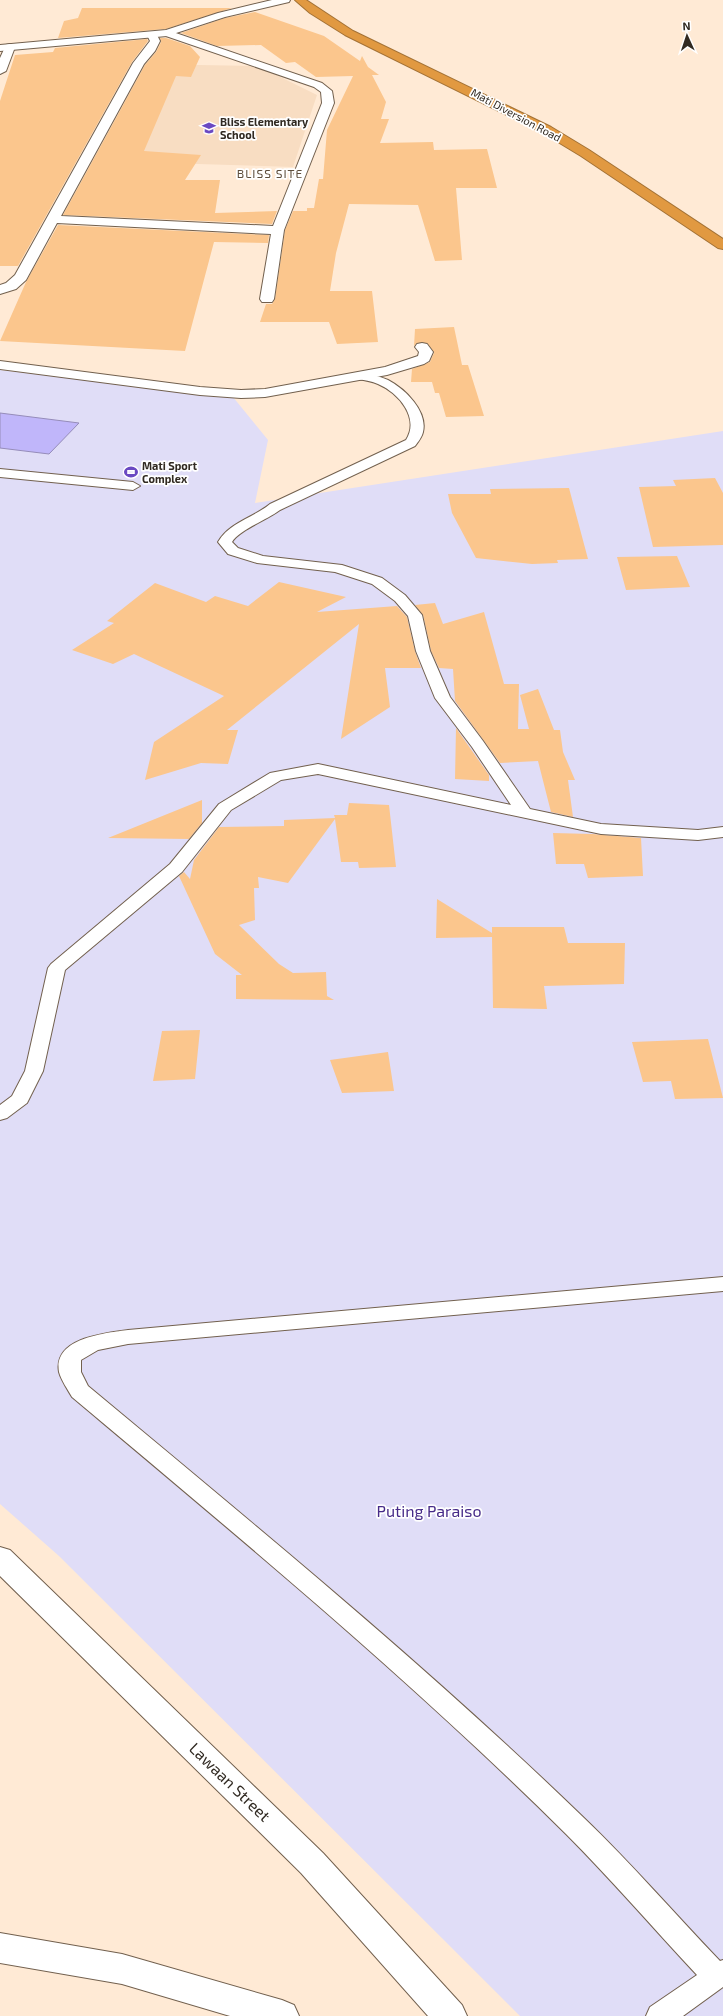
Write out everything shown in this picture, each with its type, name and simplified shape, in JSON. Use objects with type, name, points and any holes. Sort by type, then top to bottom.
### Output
[{"type":"highway","name":"Mati Diversion Road","points":[[300,0],[314,11],[349,33],[509,110],[547,130],[585,153],[723,245]]},
{"type":"street","points":[[0,71],[5,48],[167,33],[222,15],[285,0]]},
{"type":"street","points":[[167,33],[318,85],[326,91],[328,103],[278,230],[267,299]]},
{"type":"street","points":[[0,290],[11,286],[21,277],[139,62],[151,49],[155,41],[152,35]]},
{"type":"street","points":[[53,219],[278,230]]},
{"type":"street","points":[[0,365],[200,391],[241,394],[265,393],[361,376],[419,362],[424,358],[426,352],[422,347]]},
{"type":"street","name":"Lawaan Street","points":[[0,1558],[312,1863],[450,2016]]},
{"type":"street","points":[[0,1948],[122,1969],[282,2016]]},
{"type":"lane","points":[[361,376],[382,382],[401,394],[411,406],[416,419],[417,432],[411,443],[275,507],[265,516],[246,523],[228,537],[225,542],[233,551],[262,560],[337,568],[377,581],[400,598],[415,615],[424,651],[443,698],[478,744],[524,812]]},
{"type":"lane","points":[[0,473],[132,486]]},
{"type":"lane","points":[[0,1114],[20,1098],[34,1071],[57,968],[176,868],[209,825],[225,807],[276,776],[318,769],[601,829],[698,835],[723,832]]},
{"type":"lane","points":[[660,2016],[720,1974],[576,1827],[461,1718],[267,1548],[80,1391],[70,1372],[71,1357],[80,1348],[98,1341],[128,1337],[723,1284]]},
{"type":"shaded area","name":"Bliss Elementary School","points":[[142,64],[258,66],[317,95],[293,167],[98,161]]},
{"type":"shaded area","points":[[0,413],[79,423],[49,454],[0,448]]},
{"type":"green space","name":"Puting Paraiso","points":[[0,370],[233,397],[268,440],[255,503],[723,431],[723,2016],[520,2016],[59,1556],[0,1504]]},
{"type":"building","points":[[82,8],[232,8],[166,29],[58,38],[64,21],[78,18]]},
{"type":"building","points":[[255,12],[324,36],[360,61],[362,56],[368,67],[379,75],[372,75],[386,102],[381,119],[389,119],[380,143],[433,142],[434,150],[487,149],[497,188],[456,188],[462,260],[435,261],[418,205],[349,204],[336,253],[330,291],[372,291],[378,342],[337,344],[329,322],[260,322],[266,304],[272,304],[275,299],[285,230],[293,211],[307,211],[307,208],[314,208],[319,179],[323,179],[327,130],[353,76],[316,77],[295,62],[286,63],[261,45],[217,46],[181,33],[225,18]]},
{"type":"building","points":[[160,38],[166,38],[190,46],[200,57],[191,77],[176,76],[144,151],[201,155],[185,180],[220,180],[215,213],[277,211],[272,224],[63,215],[145,65],[156,52],[161,42]]},
{"type":"building","points":[[147,39],[148,41],[132,62],[18,266],[0,266],[0,101],[15,55],[53,52],[55,48]]},
{"type":"building","points":[[58,225],[269,235],[268,243],[214,242],[185,351],[0,341],[26,282]]},
{"type":"building","points":[[454,327],[462,365],[468,365],[484,416],[446,417],[439,393],[435,393],[432,382],[411,382],[412,369],[430,362],[434,353],[427,343],[417,343],[414,346],[415,329]]},
{"type":"building","points":[[715,478],[723,493],[723,545],[653,547],[639,487],[676,486],[673,480]]},
{"type":"building","points":[[569,488],[588,559],[557,560],[558,563],[532,564],[476,558],[452,513],[448,494],[491,494],[490,489]]},
{"type":"building","points":[[677,556],[690,587],[626,590],[617,557]]},
{"type":"building","points":[[279,582],[346,597],[317,612],[397,606],[407,617],[415,651],[421,668],[385,668],[390,707],[341,739],[359,624],[227,730],[238,730],[228,764],[201,763],[145,780],[154,742],[224,696],[134,654],[113,664],[72,650],[114,623],[107,621],[155,583],[206,602],[215,596],[248,606]]},
{"type":"building","points":[[435,603],[443,624],[484,612],[504,684],[519,684],[518,729],[529,729],[520,695],[538,689],[554,730],[560,730],[563,752],[575,780],[568,780],[573,817],[551,812],[538,761],[500,763],[455,701],[453,669],[439,668],[431,651],[423,615],[415,605]]},
{"type":"building","points":[[456,728],[489,775],[489,781],[455,779]]},
{"type":"building","points":[[202,800],[202,823],[189,839],[108,838]]},
{"type":"building","points":[[349,803],[389,805],[396,867],[359,868],[358,862],[341,862],[335,819],[288,883],[258,877],[259,888],[254,888],[255,920],[239,925],[279,964],[293,973],[326,972],[327,996],[334,1000],[236,999],[236,975],[242,975],[215,954],[179,876],[184,872],[190,879],[194,860],[219,827],[284,826],[284,820],[335,818],[334,815],[347,815]]},
{"type":"building","points":[[553,833],[592,834],[641,838],[643,876],[588,878],[584,864],[556,864]]},
{"type":"building","points":[[437,899],[492,933],[492,927],[564,927],[568,943],[625,943],[624,984],[544,986],[547,1009],[493,1008],[492,937],[436,938]]},
{"type":"building","points":[[200,1030],[195,1079],[153,1081],[162,1031]]},
{"type":"building","points":[[708,1039],[723,1098],[675,1099],[671,1081],[643,1082],[632,1042]]},
{"type":"building","points":[[388,1052],[394,1091],[342,1093],[330,1060]]},
{"type":"place","name":"Bliss Elementary School","points":[[209,128]]},
{"type":"place","name":"Mati Sport Complex","points":[[131,472]]},
{"type":"district","name":"BLISS SITE","points":[[270,174]]}]
